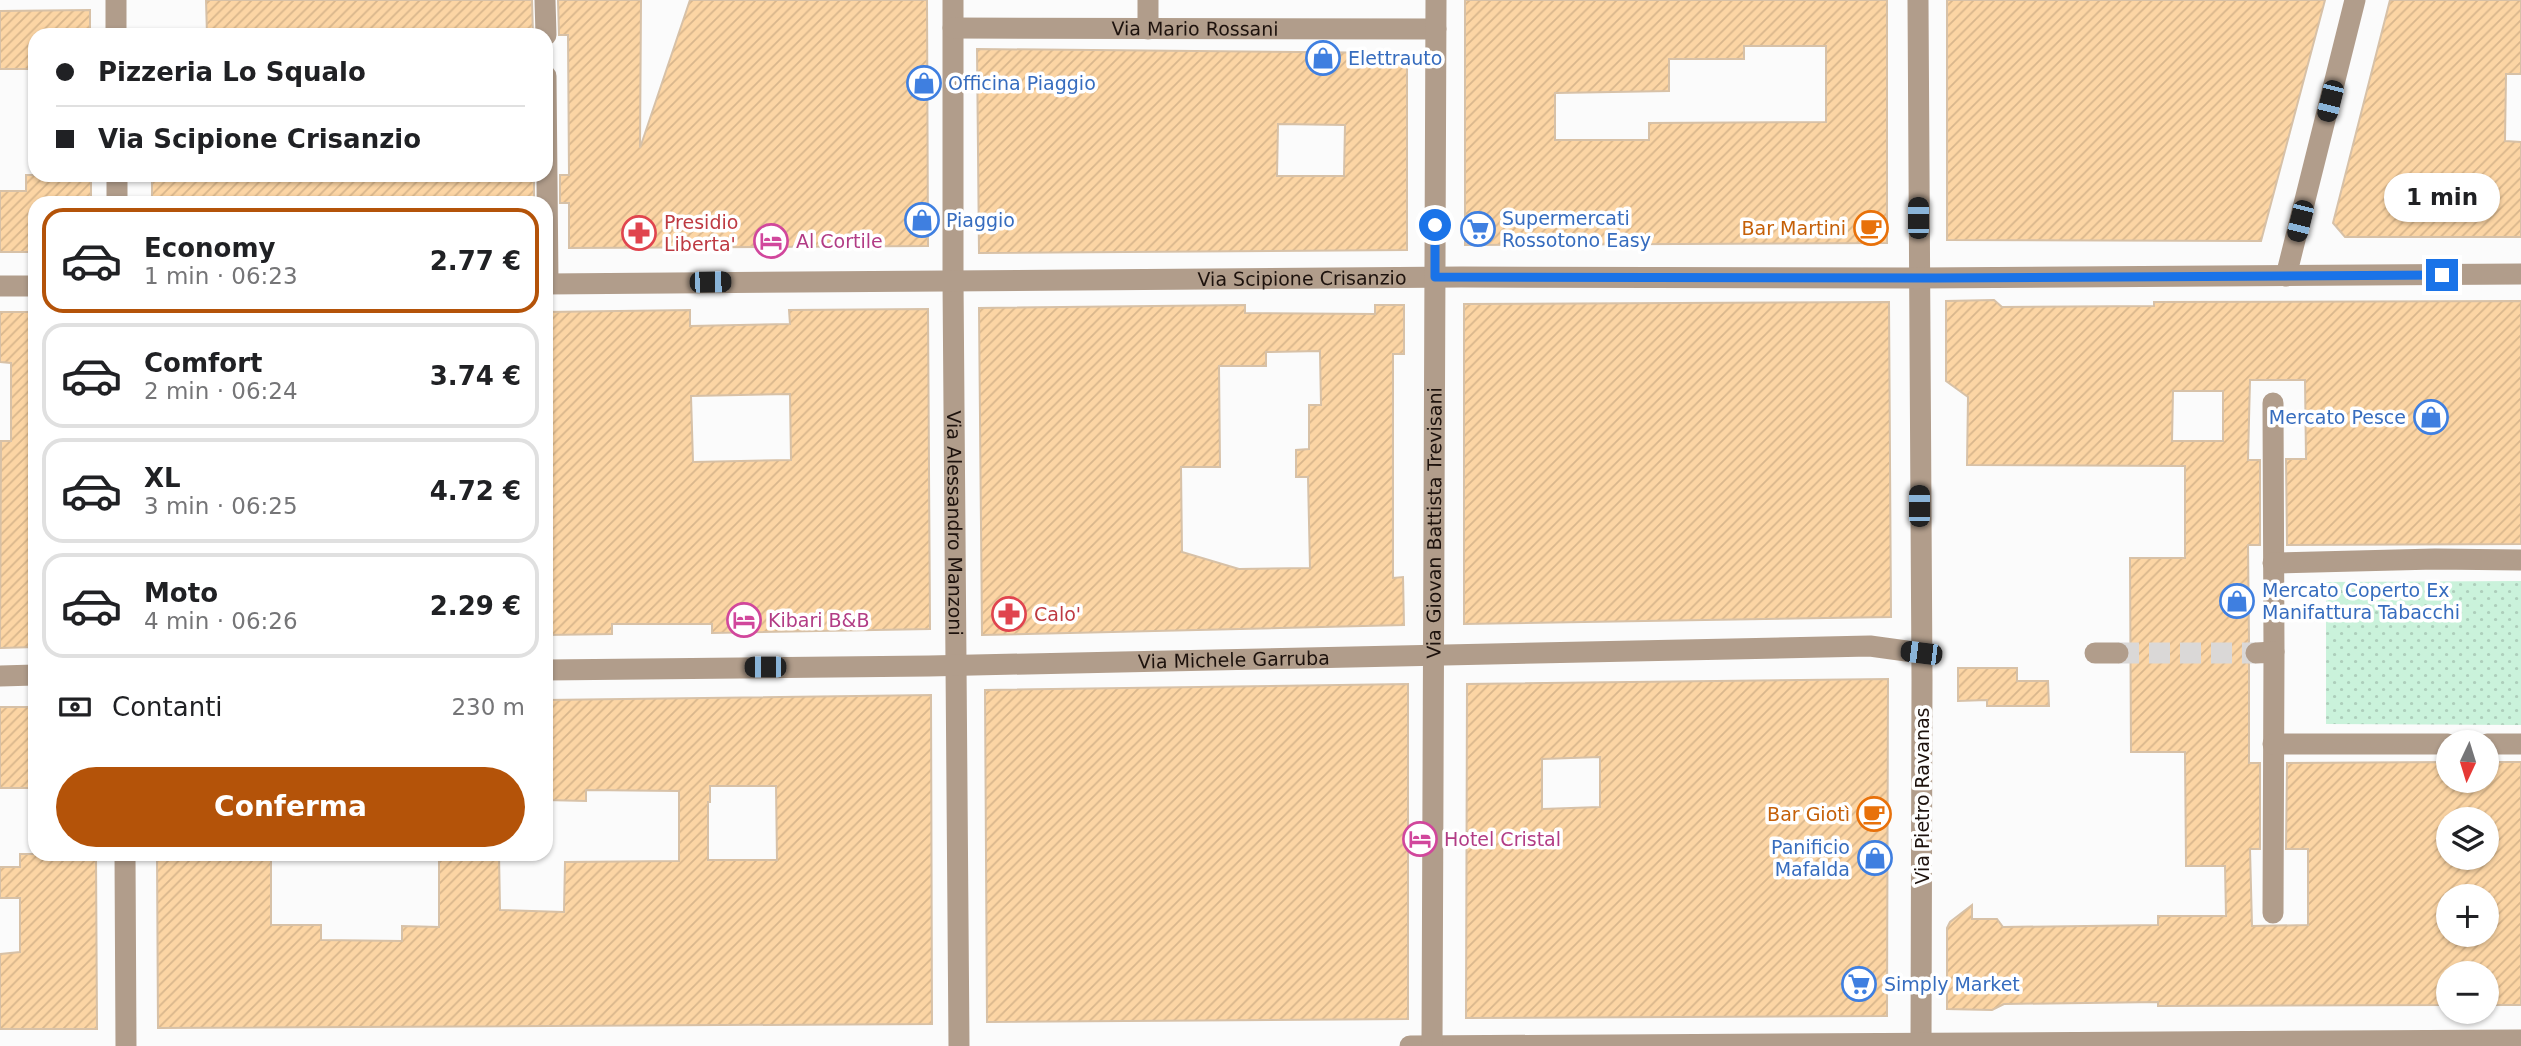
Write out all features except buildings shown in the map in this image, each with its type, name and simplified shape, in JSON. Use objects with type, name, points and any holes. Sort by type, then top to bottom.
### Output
[{"type":"street","points":[[116,0],[116,28]]},
{"type":"street","points":[[545,0],[546,28]]},
{"type":"street","name":"Via Alessandro Manzoni","points":[[953,0],[959,1046]]},
{"type":"street","points":[[1148,0],[1148,29]]},
{"type":"street","name":"Via Giovan Battista Trevisani","points":[[1432,1046],[1436,0]]},
{"type":"street","name":"Via Pietro Ravanas","points":[[1918,0],[1921,1044]]},
{"type":"street","points":[[2286,276],[2355,0]]},
{"type":"street","name":"Via Mario Rossani","points":[[953,28],[1436,29]]},
{"type":"street","name":"Via Scipione Crisanzio","points":[[553,284],[1435,277],[1918,278],[2521,274]]},
{"type":"street","points":[[0,286],[28,286]]},
{"type":"street","points":[[2273,403],[2273,563],[2265,653],[2273,744],[2273,913]]},
{"type":"street","points":[[2273,563],[2521,560]]},
{"type":"street","name":"Via Michele Garruba","points":[[553,670],[956,665],[1870,646],[1921,653]]},
{"type":"street","points":[[2095,653],[2118,653]]},
{"type":"street","points":[[0,676],[28,676]]},
{"type":"street","points":[[2273,744],[2436,744]]},
{"type":"street","points":[[2499,744],[2521,744]]},
{"type":"street","points":[[125,861],[126,1046]]},
{"type":"street","points":[[1410,1046],[2472,1043],[2521,1040]]},
{"type":"green space","points":[[2521,581],[2521,725],[2326,724],[2326,582]]},
{"type":"tunnel","points":[[2118,653],[2256,653]]},
{"type":"place","name":"Elettrauto","points":[[1323,58]]},
{"type":"place","name":"Officina Piaggio","points":[[924,83]]},
{"type":"place","name":"Piaggio","points":[[922,220]]},
{"type":"place","name":"Bar Martini","points":[[1871,228]]},
{"type":"place","name":"Supermercati Rossotono Easy","points":[[1478,229]]},
{"type":"place","name":"Presidio Liberta'","points":[[639,233]]},
{"type":"place","name":"Al Cortile","points":[[771,241]]},
{"type":"place","name":"Mercato Pesce","points":[[2431,417]]},
{"type":"place","name":"Mercato Coperto Ex Manifattura Tabacchi","points":[[2237,601]]},
{"type":"place","name":"Calo'","points":[[1009,614]]},
{"type":"place","name":"Kibari B&B","points":[[744,620]]},
{"type":"place","name":"Bar Giotì","points":[[1874,814]]},
{"type":"place","name":"Hotel Cristal","points":[[1420,839]]},
{"type":"place","name":"Panificio Mafalda","points":[[1875,858]]},
{"type":"place","name":"Simply Market","points":[[1859,984]]},
{"type":"route","points":[[1435,225],[1435,277],[2442,275]]}]
